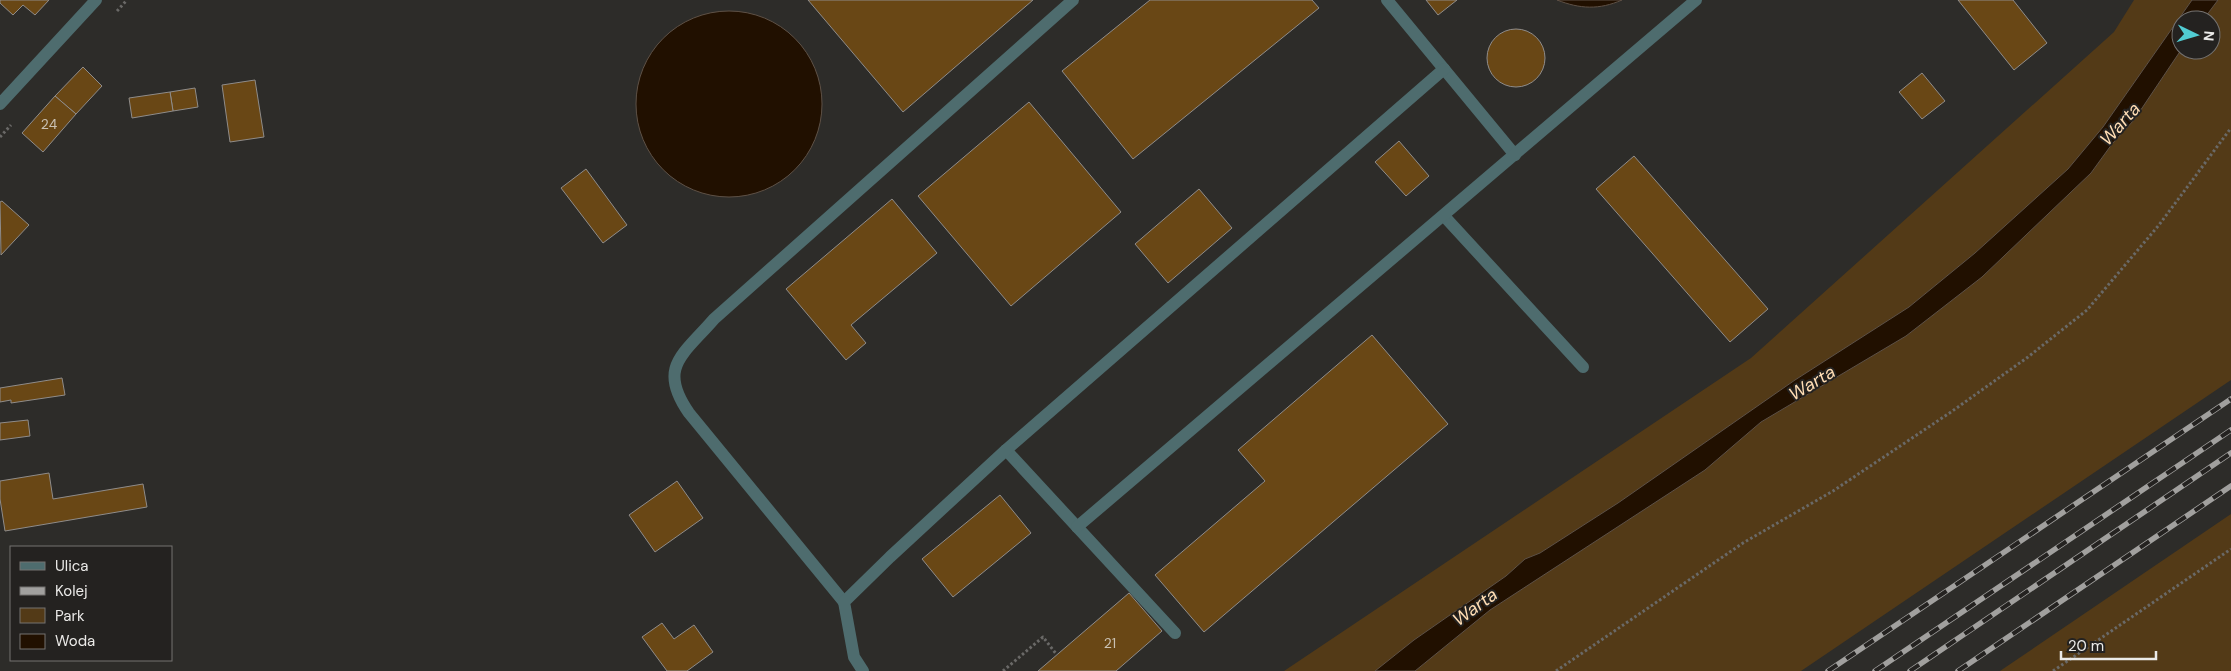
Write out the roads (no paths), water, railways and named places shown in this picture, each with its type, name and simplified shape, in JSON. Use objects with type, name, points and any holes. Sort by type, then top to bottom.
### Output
[{"type":"street","points":[[0,104],[96,0]]},
{"type":"street","points":[[854,671],[854,657],[844,602],[689,414],[677,396],[673,374],[680,358],[714,319],[1073,0]]},
{"type":"street","points":[[1387,0],[1515,155]]},
{"type":"street","points":[[1077,527],[1696,0]]},
{"type":"street","points":[[844,602],[1006,450],[1444,69]]},
{"type":"street","points":[[1444,216],[1583,367]]},
{"type":"street","points":[[1006,450],[1175,633]]},
{"type":"street","points":[[854,657],[863,671]]},
{"type":"water","points":[[1557,0],[1622,0],[1597,7],[1582,7]]},
{"type":"water","points":[[2192,0],[2218,0],[2210,10],[2185,10]]},
{"type":"water","points":[[720,11],[738,11],[765,18],[795,38],[815,68],[822,95],[822,113],[815,140],[795,170],[765,190],[738,197],[720,197],[702,193],[685,186],[670,176],[657,163],[647,148],[640,131],[636,113],[636,95],[640,77],[647,60],[657,45],[670,32],[685,22],[702,15]]},
{"type":"water","name":"Warta","points":[[2171,30],[2171,60],[2174,60],[2134,120],[2112,144],[2091,173],[1982,277],[1906,336],[1761,422],[1705,470],[1490,610],[1415,671],[1375,671],[1414,640],[1506,576],[1525,559],[1540,553],[1618,503],[1795,380],[1909,307],[1975,253],[2068,169],[2103,127]]},
{"type":"railway","points":[[1828,671],[2231,399]]},
{"type":"railway","points":[[1875,671],[2231,430]]},
{"type":"railway","points":[[1910,671],[2231,453]]},
{"type":"railway","points":[[1958,671],[2231,486]]}]
